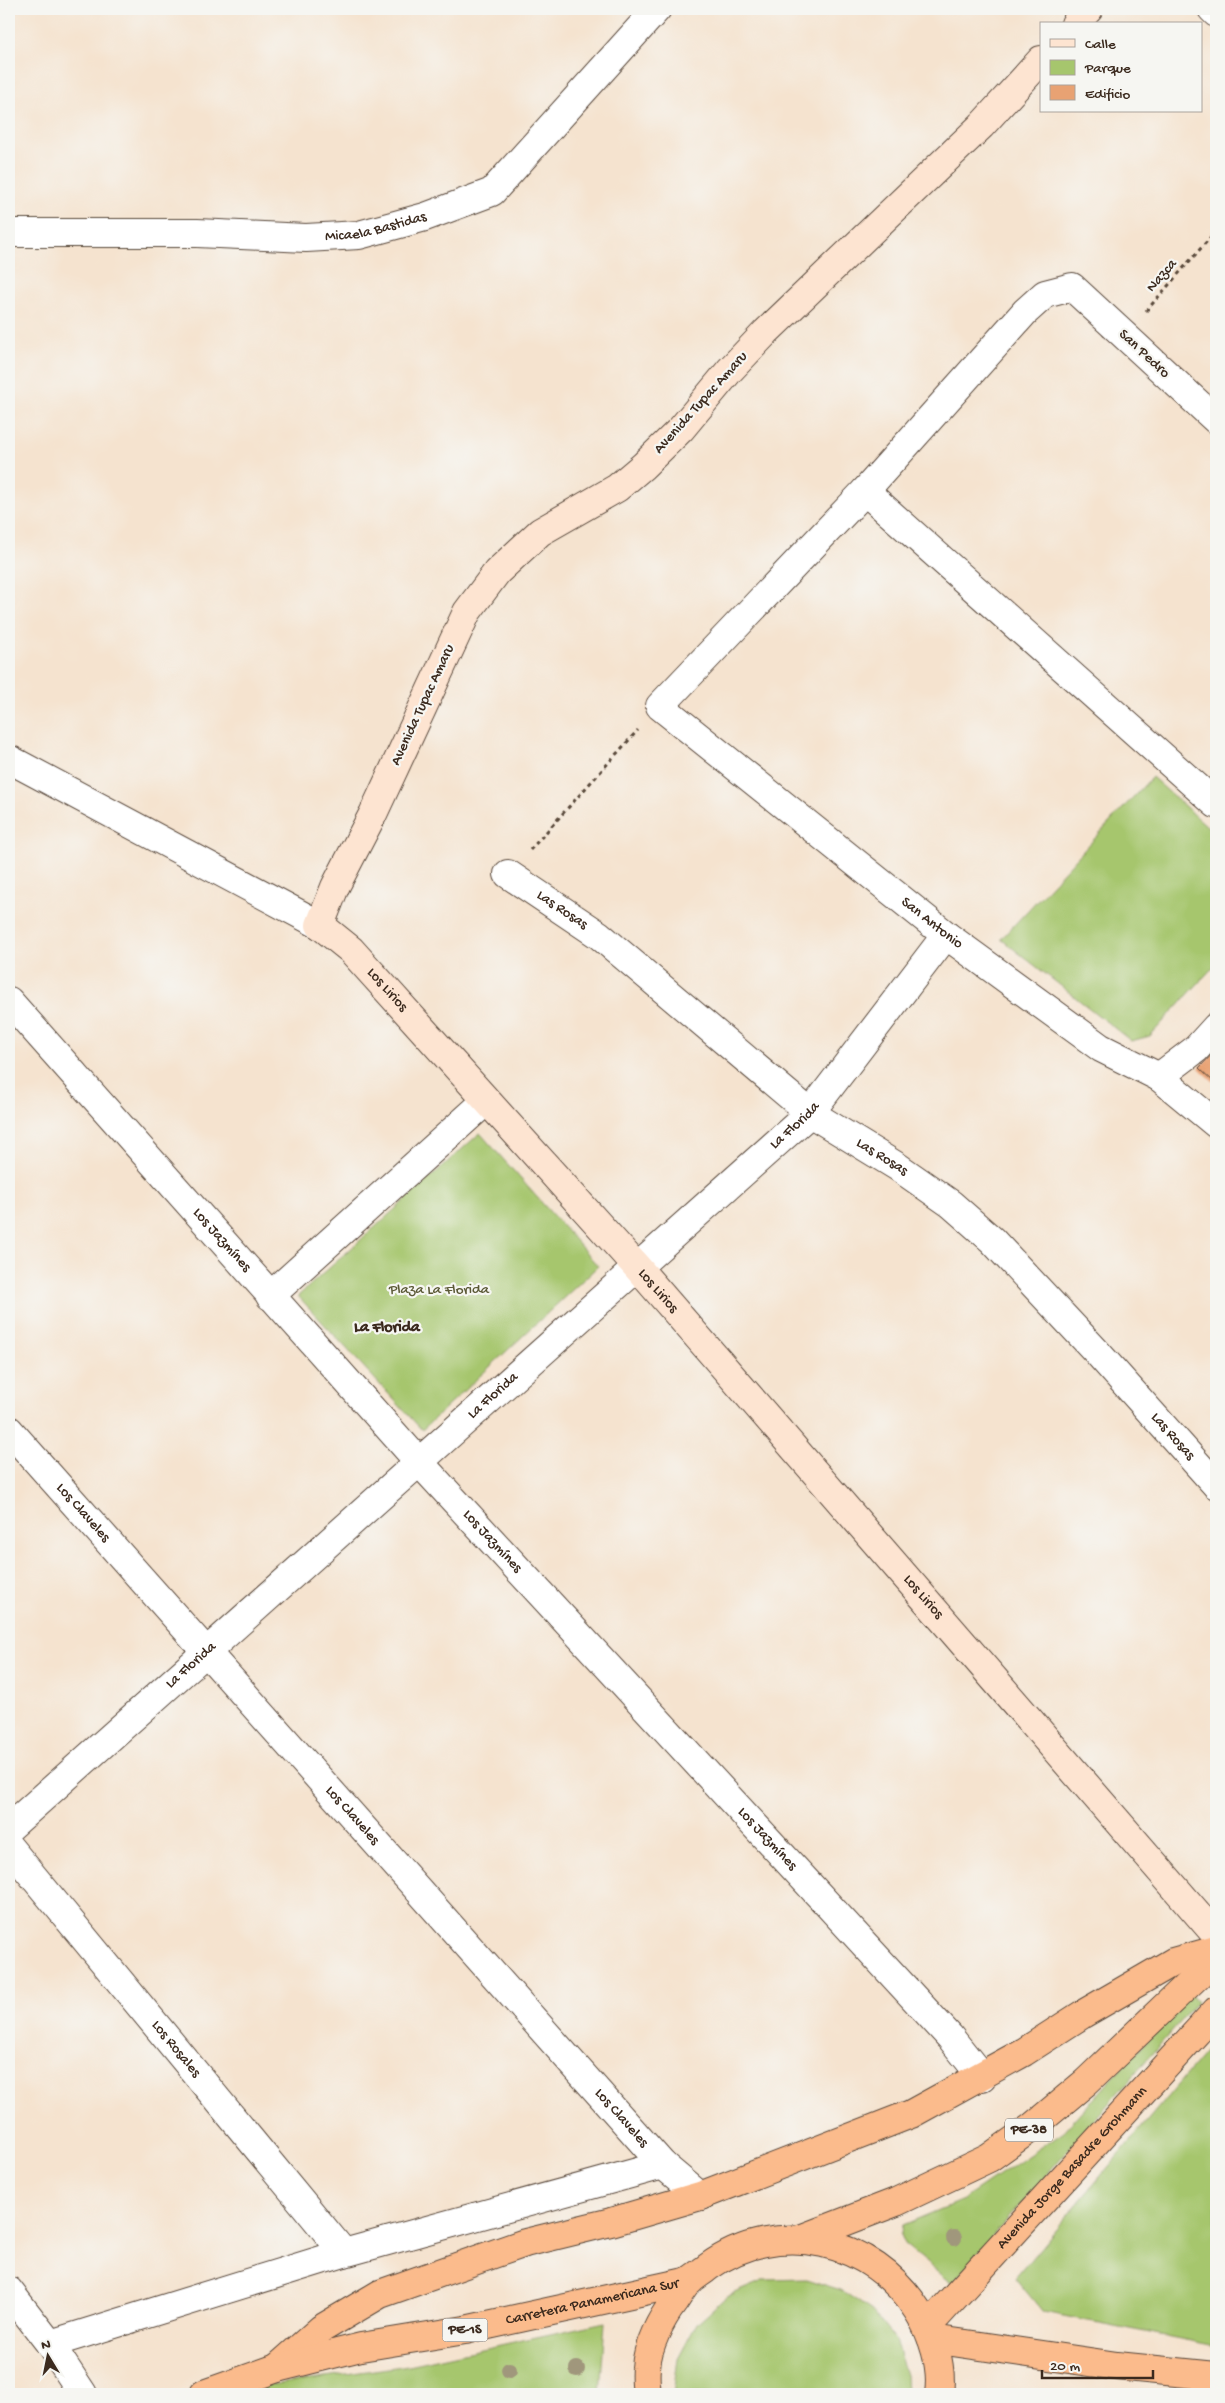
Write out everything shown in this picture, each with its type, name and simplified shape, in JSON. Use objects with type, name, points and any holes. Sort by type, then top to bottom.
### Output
[{"type":"highway","points":[[277,2368],[321,2329],[380,2294],[525,2243],[612,2222],[700,2196],[911,2114],[982,2077],[1083,2014],[1173,1962],[1216,1950]]},
{"type":"highway","name":"PE-38","points":[[800,2239],[896,2202],[989,2158],[1031,2128],[1086,2082],[1216,1958]]},
{"type":"highway","name":"Avenida Jorge Basadre Grohmann","points":[[930,2333],[1216,2011]]},
{"type":"highway","name":"PE-1S","points":[[647,2394],[646,2366],[661,2320],[690,2281],[723,2257],[760,2242],[800,2239],[840,2246],[877,2265],[907,2292],[930,2333],[935,2350],[940,2386],[939,2394]]},
{"type":"highway","name":"Carretera Panamericana Sur","points":[[204,2394],[277,2368],[361,2347],[465,2330],[690,2281]]},
{"type":"highway","points":[[930,2333],[1117,2366],[1216,2376]]},
{"type":"street","name":"Micaela Bastidas","points":[[9,233],[196,233],[306,238],[359,235],[426,217],[492,192],[657,9]]},
{"type":"street","points":[[1077,22],[1089,9]]},
{"type":"street","points":[[1212,9],[1216,13]]},
{"type":"street","name":"Avenida Tupac Amaru","points":[[320,925],[335,887],[373,814],[467,612],[497,572],[540,532],[617,488],[682,430],[730,370],[766,332],[981,126],[1040,61]]},
{"type":"street","name":"San Pedro","points":[[864,491],[1025,312],[1045,294],[1072,287],[1216,420]]},
{"type":"street","points":[[660,706],[864,491],[1216,804]]},
{"type":"street","name":"San Antonio","points":[[660,706],[946,935],[1101,1048],[1159,1077],[1216,1124]]},
{"type":"street","name":"Los Lirios","points":[[9,759],[320,925],[351,950],[636,1267],[1173,1882],[1216,1935]]},
{"type":"street","name":"Las Rosas","points":[[508,874],[599,934],[810,1113],[951,1204],[992,1240],[1095,1350],[1216,1485]]},
{"type":"street","name":"La Florida","points":[[9,1828],[810,1113],[946,935]]},
{"type":"street","name":"Los Jazmínes","points":[[9,1001],[419,1462],[950,2037],[982,2077]]},
{"type":"street","points":[[1159,1077],[1196,1049],[1216,1027]]},
{"type":"street","points":[[270,1296],[486,1101]]},
{"type":"street","name":"Los Claveles","points":[[9,1430],[663,2165],[700,2196]]},
{"type":"street","name":"Los Rosales","points":[[9,1847],[344,2253]]},
{"type":"street","points":[[50,2344],[344,2253],[663,2165]]},
{"type":"street","points":[[9,2291],[50,2344],[83,2394]]},
{"type":"path","name":"Nazca","points":[[1125,336],[1216,231]]},
{"type":"path","points":[[508,874],[660,706]]},
{"type":"green space","points":[[1152,777],[1216,834],[1216,964],[1150,1036],[1131,1041],[1001,939]]},
{"type":"green space","name":"Plaza La Florida","points":[[480,1133],[598,1266],[422,1430],[298,1296]]},
{"type":"green space","points":[[1190,1994],[1197,2002],[952,2283],[904,2244],[900,2235],[903,2225],[963,2200],[1064,2131]]},
{"type":"green space","points":[[1216,2039],[1216,2346],[1043,2312],[1015,2278]]},
{"type":"green space","points":[[806,2279],[841,2290],[872,2311],[895,2340],[906,2375],[907,2394],[673,2394],[678,2359],[697,2323],[727,2296],[765,2280]]},
{"type":"green space","points":[[605,2322],[600,2394],[222,2394],[221,2392],[409,2365]]},
{"type":"building","points":[[1216,1050],[1216,1084],[1199,1068]]},
{"type":"district","name":"La Florida","points":[[387,1328]]}]
